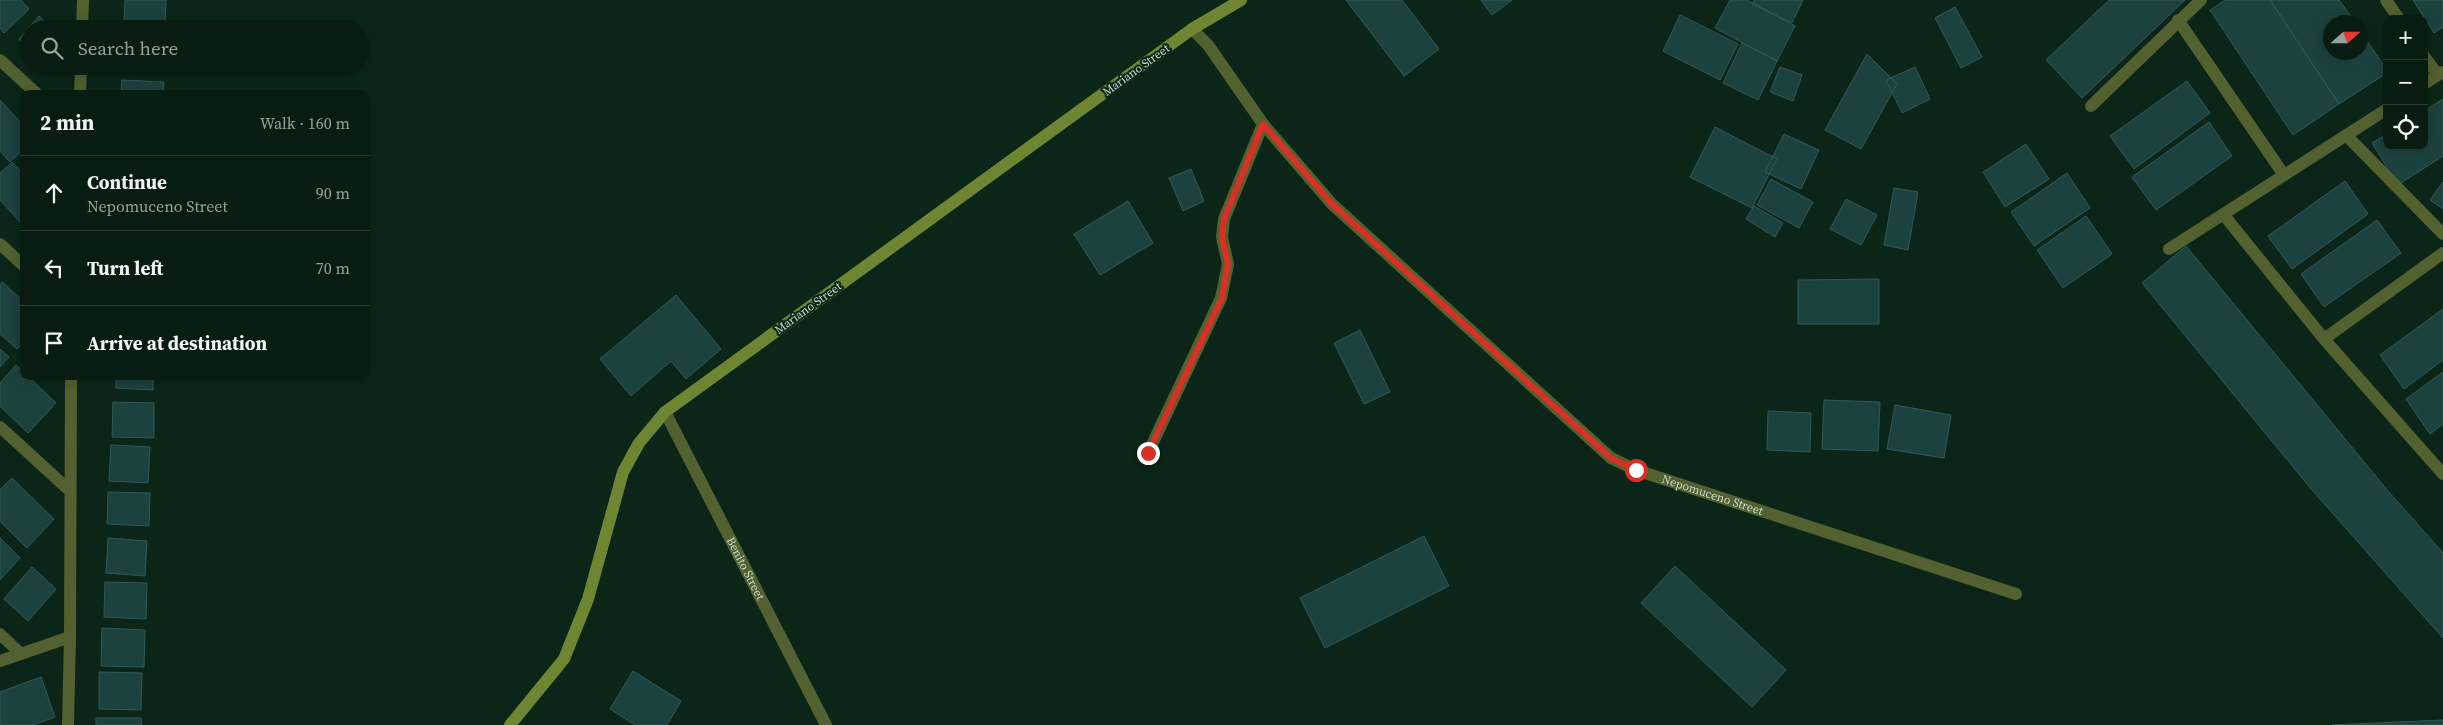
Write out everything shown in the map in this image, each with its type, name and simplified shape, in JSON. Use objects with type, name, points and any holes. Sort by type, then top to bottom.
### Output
[{"type":"main road","name":"Mariano Street","points":[[510,725],[564,659],[588,599],[623,472],[639,442],[665,412],[1192,29],[1241,0]]},
{"type":"street","points":[[82,0],[82,20]]},
{"type":"street","points":[[2091,106],[2178,20],[2201,0]]},
{"type":"street","points":[[2386,0],[2396,15]]},
{"type":"street","points":[[2178,20],[2284,175]]},
{"type":"street","name":"Nepomuceno Street","points":[[1192,29],[1208,45],[1263,124],[1332,204],[1611,458],[1636,470],[2016,594]]},
{"type":"street","points":[[0,60],[33,90]]},
{"type":"street","points":[[2428,60],[2440,74],[2428,82]]},
{"type":"street","points":[[80,90],[81,75]]},
{"type":"street","points":[[2169,249],[2383,112]]},
{"type":"street","points":[[1148,453],[1222,298],[1228,264],[1222,237],[1224,219],[1263,124]]},
{"type":"street","points":[[2346,135],[2443,234]]},
{"type":"street","points":[[2223,214],[2324,338],[2443,474]]},
{"type":"street","points":[[0,244],[20,262]]},
{"type":"street","points":[[2324,338],[2443,253]]},
{"type":"street","points":[[68,725],[71,380]]},
{"type":"street","name":"Benito Street","points":[[665,412],[826,725]]},
{"type":"street","points":[[0,427],[69,490]]},
{"type":"street","points":[[0,634],[22,654]]},
{"type":"street","points":[[0,661],[70,637]]},
{"type":"building","points":[[0,0],[21,0],[29,9],[4,33],[0,28]]},
{"type":"building","points":[[125,0],[166,0],[165,20],[124,20]]},
{"type":"building","points":[[1346,0],[1402,0],[1439,49],[1404,76]]},
{"type":"building","points":[[1481,0],[1512,0],[1492,15]]},
{"type":"building","points":[[1730,0],[1747,0],[1795,26],[1777,61],[1715,28]]},
{"type":"building","points":[[1754,0],[1803,0],[1792,23],[1752,4]]},
{"type":"building","points":[[2109,0],[2185,0],[2082,98],[2046,60]]},
{"type":"building","points":[[2225,0],[2270,0],[2339,104],[2293,135],[2210,10]]},
{"type":"building","points":[[2270,0],[2339,0],[2350,15],[2323,15],[2323,60],[2368,60],[2368,43],[2383,64],[2383,76],[2339,104]]},
{"type":"building","points":[[2413,0],[2443,0],[2443,27],[2434,33],[2428,24],[2428,15],[2423,15]]},
{"type":"building","points":[[1955,7],[1982,57],[1961,68],[1935,18]]},
{"type":"building","points":[[1680,15],[1738,44],[1720,80],[1663,51]]},
{"type":"building","points":[[1742,43],[1777,61],[1758,100],[1723,83]]},
{"type":"building","points":[[1867,54],[1897,84],[1861,149],[1825,130]]},
{"type":"building","points":[[1780,67],[1802,75],[1793,101],[1770,92]]},
{"type":"building","points":[[1915,67],[1930,99],[1902,113],[1886,80]]},
{"type":"building","points":[[122,80],[164,82],[163,90],[121,90]]},
{"type":"building","points":[[2187,81],[2210,113],[2134,169],[2110,136]]},
{"type":"building","points":[[2443,99],[2443,156],[2398,185],[2372,143],[2383,136],[2383,150],[2428,150],[2428,108]]},
{"type":"building","points":[[0,100],[20,122],[20,153],[10,162],[0,151]]},
{"type":"building","points":[[2209,122],[2232,156],[2156,210],[2132,177]]},
{"type":"building","points":[[1715,127],[1777,159],[1752,208],[1690,177]]},
{"type":"building","points":[[1784,134],[1819,150],[1801,189],[1765,172]]},
{"type":"building","points":[[2026,144],[2049,179],[2005,207],[1983,172]]},
{"type":"building","points":[[12,162],[20,171],[20,222],[0,200],[0,173]]},
{"type":"building","points":[[1191,169],[1204,201],[1183,211],[1169,178]]},
{"type":"building","points":[[2067,173],[2090,208],[2034,246],[2011,212]]},
{"type":"building","points":[[1771,179],[1813,202],[1799,228],[1757,205]]},
{"type":"building","points":[[2345,181],[2368,214],[2292,269],[2268,236]]},
{"type":"building","points":[[2443,182],[2443,209],[2430,200]]},
{"type":"building","points":[[1894,188],[1918,192],[1908,250],[1884,245]]},
{"type":"building","points":[[1846,199],[1877,215],[1861,245],[1830,229]]},
{"type":"building","points":[[1128,201],[1153,243],[1100,275],[1074,234]]},
{"type":"building","points":[[1754,206],[1783,223],[1775,237],[1746,219]]},
{"type":"building","points":[[2086,216],[2112,254],[2063,288],[2037,250]]},
{"type":"building","points":[[2377,220],[2401,253],[2324,307],[2301,274]]},
{"type":"building","points":[[2186,246],[2388,491],[2443,553],[2443,638],[2312,490],[2142,283]]},
{"type":"building","points":[[1879,279],[1879,324],[1798,324],[1798,280]]},
{"type":"building","points":[[2,282],[20,298],[20,346],[17,349],[0,334],[0,285]]},
{"type":"building","points":[[676,295],[721,349],[686,379],[671,361],[631,396],[600,359]]},
{"type":"building","points":[[2443,309],[2443,360],[2404,389],[2380,355]]},
{"type":"building","points":[[1360,330],[1390,392],[1364,404],[1334,343]]},
{"type":"building","points":[[0,349],[9,357],[0,367]]},
{"type":"building","points":[[16,365],[20,368],[20,380],[32,380],[56,403],[28,433],[0,406],[0,383]]},
{"type":"building","points":[[2443,372],[2443,424],[2430,434],[2406,399]]},
{"type":"building","points":[[116,380],[153,380],[153,390],[116,388]]},
{"type":"building","points":[[1824,400],[1880,402],[1878,451],[1822,449]]},
{"type":"building","points":[[113,402],[154,403],[154,438],[112,437]]},
{"type":"building","points":[[1895,405],[1951,415],[1944,458],[1887,449]]},
{"type":"building","points":[[1768,411],[1811,413],[1810,452],[1767,450]]},
{"type":"building","points":[[111,445],[150,447],[148,483],[109,481]]},
{"type":"building","points":[[12,478],[54,519],[27,548],[0,521],[0,490]]},
{"type":"building","points":[[108,492],[150,493],[149,526],[107,524]]},
{"type":"building","points":[[1424,536],[1449,586],[1325,648],[1300,598]]},
{"type":"building","points":[[0,538],[20,558],[0,580]]},
{"type":"building","points":[[108,538],[147,541],[145,576],[106,573]]},
{"type":"building","points":[[1675,566],[1786,670],[1752,707],[1641,603]]},
{"type":"building","points":[[32,567],[56,589],[28,621],[4,599]]},
{"type":"building","points":[[105,582],[147,583],[146,619],[104,617]]},
{"type":"building","points":[[102,628],[145,630],[144,667],[101,666]]},
{"type":"building","points":[[633,671],[681,701],[667,725],[635,725],[610,709]]},
{"type":"building","points":[[99,672],[142,673],[141,710],[99,709]]},
{"type":"building","points":[[41,677],[55,717],[33,725],[0,725],[0,692]]},
{"type":"building","points":[[96,718],[141,718],[142,725],[96,725]]},
{"type":"building","points":[[2443,720],[2443,725],[2332,725]]},
{"type":"route","points":[[1148,453],[1222,298],[1228,264],[1222,237],[1224,219],[1263,124],[1332,204],[1611,458],[1636,470]]}]
